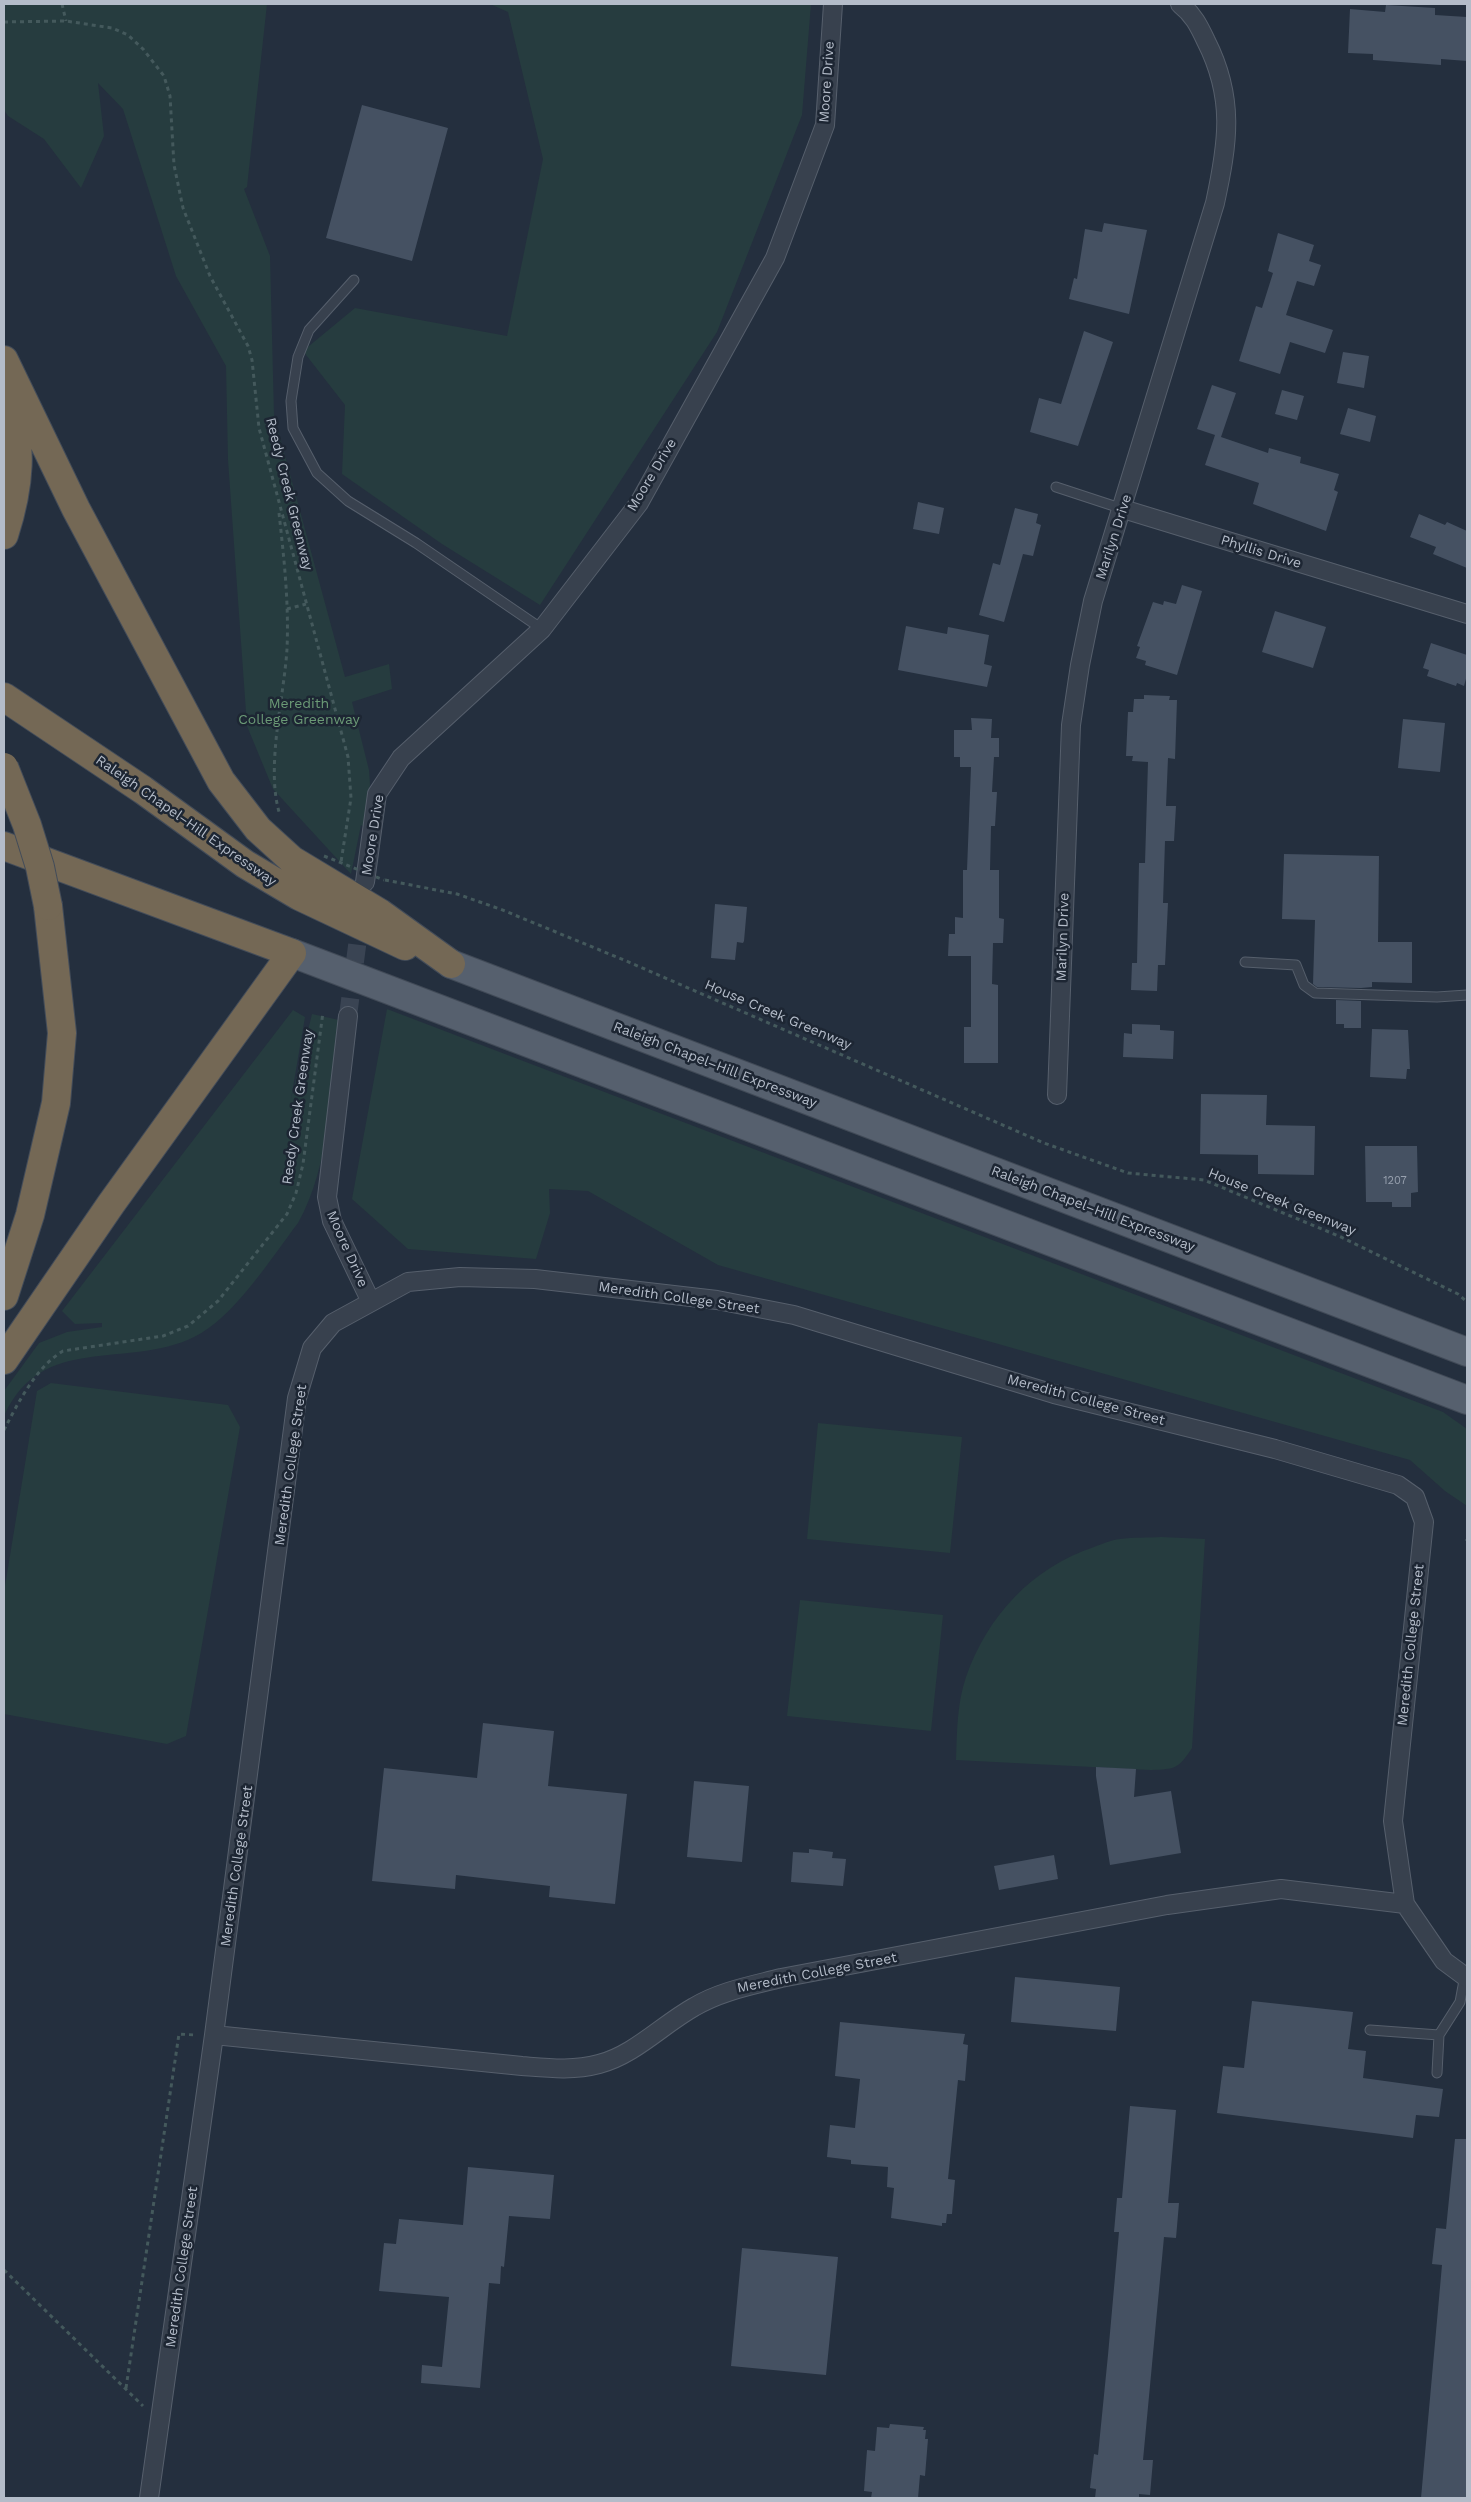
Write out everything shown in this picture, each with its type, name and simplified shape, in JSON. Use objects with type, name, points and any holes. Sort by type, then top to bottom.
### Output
[{"type":"highway","points":[[4,360],[76,509],[221,781],[258,828],[292,860],[380,913],[451,964]]},
{"type":"highway","points":[[4,380],[17,425],[19,454],[16,483],[4,535]]},
{"type":"highway","name":"Raleigh Chapel–Hill Expressway","points":[[4,697],[143,790],[245,864],[276,883],[414,951],[451,964]]},
{"type":"highway","points":[[4,766],[27,825],[40,867],[48,906],[62,1033],[56,1103],[30,1215],[4,1296]]},
{"type":"highway","points":[[4,846],[292,953],[111,1204],[4,1360]]},
{"type":"main road","points":[[292,953],[1467,1400]]},
{"type":"main road","name":"Raleigh Chapel–Hill Expressway","points":[[451,964],[1467,1352]]},
{"type":"street","name":"Moore Drive","points":[[365,882],[377,794],[401,758],[542,629],[639,503],[775,258],[825,125],[833,4]]},
{"type":"street","name":"Marilyn Drive","points":[[1057,1095],[1071,725],[1091,610],[1216,203],[1226,155],[1226,99],[1214,57],[1193,14],[1180,4]]},
{"type":"street","name":"Phyllis Drive","points":[[1123,509],[1467,614]]},
{"type":"street","name":"Moore Drive","points":[[348,1016],[327,1197],[332,1221],[371,1302]]},
{"type":"street","name":"Meredith College Street","points":[[149,2498],[214,2036],[297,1398],[312,1348],[333,1323],[408,1282],[460,1277],[535,1280],[717,1300],[794,1315],[1054,1394],[1275,1448],[1398,1485],[1415,1498],[1424,1522],[1392,1821],[1405,1904],[1444,1961],[1466,1974]]},
{"type":"street","name":"Meredith College Street","points":[[214,2036],[522,2066],[573,2069],[600,2064],[625,2054],[694,2007],[725,1991],[780,1978],[1167,1905],[1281,1888],[1405,1904]]},
{"type":"lane","points":[[354,280],[309,330],[298,357],[291,401],[293,428],[317,473],[348,501],[416,543],[542,629]]},
{"type":"lane","name":"Phyllis Drive","points":[[1056,487],[1123,509]]},
{"type":"lane","points":[[1245,962],[1296,965],[1304,985],[1315,992],[1437,997],[1467,995]]},
{"type":"lane","points":[[1437,2073],[1439,2036],[1460,2002],[1466,1974]]},
{"type":"lane","points":[[1370,2030],[1439,2036]]},
{"type":"path","points":[[62,4],[66,21]]},
{"type":"path","name":"Reedy Creek Greenway","points":[[4,22],[66,21],[112,28],[128,35],[155,62],[164,76],[170,96],[174,165],[183,208],[210,276],[248,346],[252,360],[259,428],[350,770],[351,798],[339,870]]},
{"type":"path","points":[[279,505],[287,610],[287,649],[275,768],[276,798],[283,822]]},
{"type":"path","points":[[287,610],[306,604]]},
{"type":"path","name":"House Creek Greenway","points":[[317,853],[384,880],[457,894],[500,909],[641,968],[1044,1143],[1128,1173],[1204,1180],[1341,1237],[1458,1294],[1467,1302]]},
{"type":"path","name":"Reedy Creek Greenway","points":[[4,1430],[38,1375],[54,1357],[63,1351],[163,1336],[188,1326],[218,1301],[287,1214],[296,1194],[303,1164],[323,1012]]},
{"type":"path","points":[[126,2388],[178,2034],[214,2036]]},
{"type":"path","points":[[4,2270],[160,2422]]},
{"type":"green space","name":"Meredith College Greenway","points":[[4,4],[267,4],[247,187],[244,189],[270,256],[274,415],[345,677],[389,664],[392,689],[352,702],[369,770],[370,785],[365,828],[361,825],[351,874],[273,789],[247,726],[228,460],[226,366],[176,276],[123,109],[98,83],[104,136],[81,188],[44,139],[8,116],[4,110]]},
{"type":"green space","points":[[490,4],[811,4],[802,115],[717,332],[540,605],[442,544],[342,474],[345,405],[303,351],[355,308],[507,336],[543,159],[508,12]]},
{"type":"green space","points":[[387,1009],[1443,1412],[1467,1429],[1467,1506],[1445,1491],[1410,1460],[718,1265],[588,1191],[549,1189],[550,1213],[536,1259],[408,1249],[352,1199]]},
{"type":"green space","points":[[293,1010],[305,1017],[291,1099],[312,1014],[339,1020],[328,1124],[323,1150],[309,1200],[298,1223],[251,1286],[209,1328],[194,1337],[168,1346],[88,1357],[63,1363],[40,1373],[20,1390],[4,1416],[4,1391],[39,1343],[67,1332],[102,1327],[102,1323],[75,1324],[62,1311]]},
{"type":"green space","points":[[51,1383],[228,1405],[240,1427],[186,1736],[167,1744],[4,1714],[4,1592],[37,1391]]},
{"type":"green space","points":[[818,1423],[962,1437],[950,1553],[807,1539]]},
{"type":"green space","points":[[1130,1538],[1205,1539],[1192,1748],[1183,1760],[1171,1768],[1151,1770],[956,1760],[959,1707],[966,1677],[975,1654],[987,1633],[1015,1597],[1051,1567],[1103,1543]]},
{"type":"green space","points":[[800,1600],[943,1615],[931,1731],[787,1716]]},
{"type":"building","points":[[1386,5],[1435,8],[1435,15],[1467,17],[1467,61],[1441,59],[1441,65],[1373,60],[1373,54],[1348,53],[1350,9],[1385,12]]},
{"type":"building","points":[[362,105],[448,128],[412,261],[326,238]]},
{"type":"building","points":[[1104,223],[1147,230],[1129,314],[1069,299],[1074,278],[1077,279],[1085,229],[1102,232]]},
{"type":"building","points":[[1278,233],[1314,245],[1309,261],[1321,265],[1314,286],[1297,281],[1286,315],[1333,330],[1325,353],[1290,342],[1280,374],[1239,361],[1256,306],[1262,308],[1273,273],[1268,271]]},
{"type":"building","points":[[1084,331],[1113,342],[1078,446],[1030,432],[1039,398],[1061,404]]},
{"type":"building","points":[[1343,352],[1369,356],[1364,388],[1337,383]]},
{"type":"building","points":[[1212,385],[1236,393],[1221,437],[1268,453],[1269,448],[1301,457],[1300,463],[1339,474],[1334,490],[1338,492],[1326,531],[1253,504],[1259,483],[1205,465],[1215,435],[1197,429]]},
{"type":"building","points":[[1282,390],[1304,396],[1297,420],[1275,414]]},
{"type":"building","points":[[1348,408],[1376,416],[1370,442],[1340,434]]},
{"type":"building","points":[[918,502],[944,508],[939,534],[913,529]]},
{"type":"building","points":[[1015,508],[1038,514],[1036,523],[1041,525],[1033,556],[1023,554],[1004,622],[979,615],[993,563],[1000,565]]},
{"type":"building","points":[[1419,514],[1445,525],[1447,522],[1467,531],[1467,568],[1433,554],[1436,547],[1410,537]]},
{"type":"building","points":[[1182,585],[1202,591],[1177,675],[1145,665],[1146,661],[1136,658],[1140,647],[1137,646],[1153,602],[1163,605],[1164,601],[1176,604]]},
{"type":"building","points":[[1275,611],[1326,627],[1313,668],[1262,652]]},
{"type":"building","points":[[906,626],[947,634],[948,627],[989,635],[984,664],[992,666],[987,687],[898,670]]},
{"type":"building","points":[[1431,643],[1467,655],[1467,675],[1464,686],[1457,683],[1456,686],[1427,676],[1429,670],[1423,668]]},
{"type":"building","points":[[1144,695],[1170,696],[1169,700],[1177,700],[1175,759],[1168,758],[1166,806],[1176,806],[1174,841],[1165,841],[1163,903],[1168,903],[1165,965],[1158,965],[1157,991],[1131,990],[1132,963],[1137,963],[1139,863],[1145,863],[1148,762],[1132,761],[1133,756],[1126,756],[1128,712],[1133,712],[1134,699],[1144,699]]},
{"type":"building","points":[[971,718],[992,719],[991,738],[999,738],[999,757],[994,757],[992,792],[997,792],[995,826],[991,826],[990,870],[999,870],[999,918],[1004,919],[1003,943],[993,943],[992,984],[998,985],[998,1063],[964,1063],[964,1027],[971,1027],[971,956],[948,956],[949,934],[955,934],[955,917],[963,918],[963,870],[967,870],[971,767],[960,767],[960,757],[954,757],[954,730],[972,730]]},
{"type":"building","points":[[1403,719],[1445,723],[1440,772],[1398,768]]},
{"type":"building","points":[[1284,854],[1379,856],[1378,942],[1412,942],[1412,983],[1372,982],[1372,987],[1361,988],[1317,987],[1313,984],[1315,920],[1282,919]]},
{"type":"building","points":[[715,904],[747,907],[744,941],[743,943],[737,942],[735,960],[711,958]]},
{"type":"building","points":[[1336,1000],[1361,1001],[1361,1028],[1344,1028],[1344,1024],[1336,1024]]},
{"type":"building","points":[[1132,1024],[1160,1025],[1160,1030],[1174,1031],[1173,1059],[1123,1057],[1124,1033],[1132,1034]]},
{"type":"building","points":[[1372,1029],[1408,1030],[1410,1069],[1407,1069],[1406,1079],[1370,1077]]},
{"type":"building","points":[[1201,1094],[1267,1095],[1266,1125],[1315,1126],[1314,1175],[1258,1174],[1258,1155],[1200,1154]]},
{"type":"building","points":[[1365,1146],[1417,1146],[1418,1192],[1411,1193],[1411,1207],[1392,1207],[1392,1202],[1366,1202]]},
{"type":"building","points":[[483,1723],[554,1731],[548,1786],[627,1794],[615,1904],[549,1897],[550,1886],[456,1875],[455,1889],[372,1881],[384,1768],[477,1778]]},
{"type":"building","points":[[1096,1767],[1136,1769],[1134,1797],[1171,1791],[1181,1853],[1110,1865]]},
{"type":"building","points":[[694,1781],[749,1786],[742,1862],[687,1857]]},
{"type":"building","points":[[809,1849],[833,1852],[832,1858],[846,1859],[843,1886],[791,1882],[793,1852],[809,1853]]},
{"type":"building","points":[[1054,1855],[1058,1879],[999,1890],[994,1866]]},
{"type":"building","points":[[1015,1977],[1120,1987],[1116,2031],[1011,2022]]},
{"type":"building","points":[[1252,2001],[1353,2012],[1348,2049],[1366,2051],[1363,2078],[1443,2089],[1439,2117],[1416,2115],[1413,2138],[1217,2113],[1223,2066],[1244,2068]]},
{"type":"building","points":[[840,2022],[965,2034],[963,2044],[968,2045],[965,2081],[958,2080],[948,2179],[955,2180],[952,2214],[947,2214],[946,2223],[942,2223],[942,2226],[891,2218],[894,2188],[887,2187],[888,2167],[851,2164],[851,2160],[827,2157],[830,2125],[855,2128],[860,2079],[835,2076]]},
{"type":"building","points":[[1130,2106],[1176,2110],[1168,2203],[1179,2203],[1176,2238],[1164,2237],[1143,2460],[1153,2460],[1150,2495],[1139,2494],[1139,2498],[1095,2498],[1096,2489],[1090,2488],[1094,2454],[1098,2455],[1119,2232],[1114,2232],[1117,2198],[1122,2198]]},
{"type":"building","points":[[1455,2139],[1467,2139],[1467,2498],[1421,2498],[1442,2265],[1432,2264],[1436,2228],[1446,2229]]},
{"type":"building","points":[[468,2167],[554,2175],[550,2219],[509,2216],[504,2267],[501,2266],[500,2284],[489,2283],[480,2388],[421,2383],[422,2365],[442,2367],[449,2297],[379,2291],[384,2243],[396,2244],[399,2219],[463,2225]]},
{"type":"building","points":[[742,2248],[838,2257],[826,2375],[731,2366]]},
{"type":"building","points":[[890,2424],[924,2427],[923,2430],[926,2430],[925,2439],[928,2439],[925,2476],[920,2475],[918,2498],[871,2498],[872,2492],[864,2491],[867,2450],[875,2451],[877,2427],[889,2428]]},
{"type":"tunnel","points":[[348,1016],[361,915]]}]
